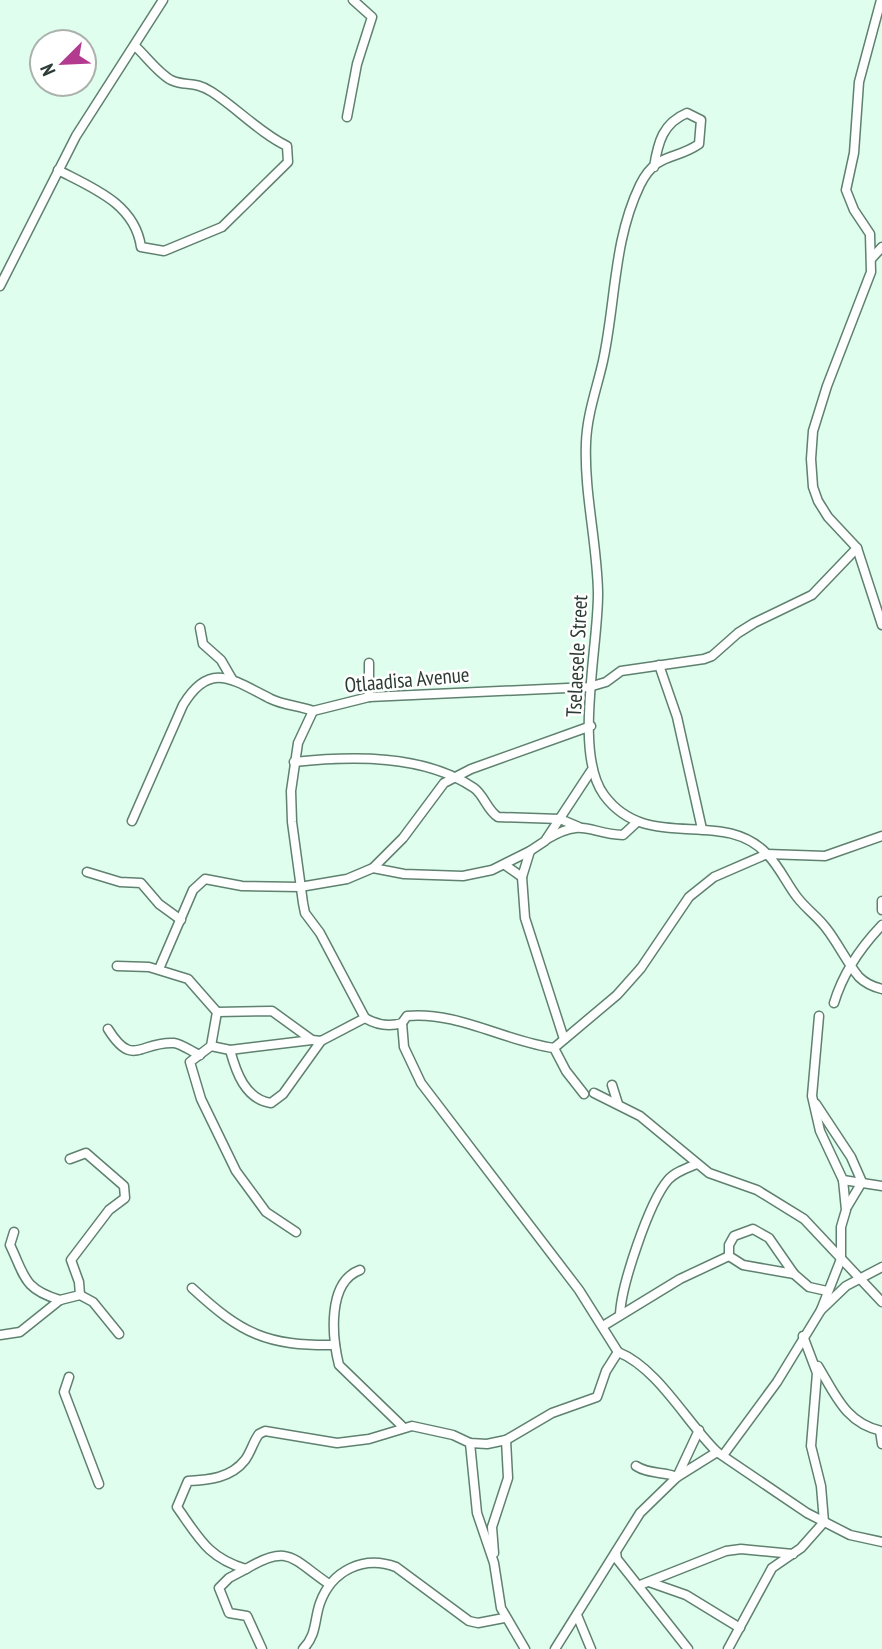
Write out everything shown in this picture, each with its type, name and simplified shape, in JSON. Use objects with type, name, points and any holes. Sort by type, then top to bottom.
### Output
[{"type":"street","points":[[0,286],[58,170],[163,0]]},
{"type":"street","points":[[347,117],[357,64],[372,17],[353,0]]},
{"type":"street","points":[[881,0],[859,82],[854,153],[846,190],[854,210],[870,234],[873,258],[871,272],[827,386],[813,431],[811,459],[813,487],[823,509],[858,548],[882,625]]},
{"type":"street","points":[[58,170],[125,210],[138,228],[141,247],[164,251],[222,227],[288,162],[287,146],[269,137],[240,110],[199,83],[174,81],[167,77],[135,46]]},
{"type":"street","name":"Tselaesele Street","points":[[591,771],[589,687],[598,592],[586,467],[587,425],[603,360],[621,237],[640,185],[654,167],[661,158],[699,144],[701,120],[687,113],[669,124],[660,141],[654,167]]},
{"type":"street","points":[[873,258],[882,247]]},
{"type":"street","name":"Otlaadisa Avenue","points":[[313,711],[369,697],[589,687],[606,682],[621,671],[712,656],[738,633],[812,595],[858,548]]},
{"type":"street","points":[[200,628],[203,644],[221,660],[227,675],[234,681],[274,701],[313,711],[298,743],[294,762],[292,822],[300,887],[305,914],[320,933],[365,1018]]},
{"type":"street","points":[[369,663],[369,697]]},
{"type":"street","points":[[659,665],[677,717],[702,829]]},
{"type":"street","points":[[132,821],[166,742],[194,688],[213,677],[234,681]]},
{"type":"street","points":[[159,969],[193,890],[205,878],[242,886],[300,887],[347,879],[373,868],[403,838],[428,801],[451,778],[591,726]]},
{"type":"street","points":[[294,762],[379,760],[428,768],[473,788],[498,817],[560,819],[579,827],[623,835],[636,823]]},
{"type":"street","points":[[545,841],[591,771],[603,794],[636,823],[674,830],[702,829],[743,837],[767,854],[798,898],[825,926],[859,976],[882,989]]},
{"type":"street","points":[[373,868],[442,877],[477,874],[505,865],[545,841],[579,827]]},
{"type":"street","points":[[882,836],[825,856],[767,854],[746,861],[700,887],[679,910],[641,968],[595,1016],[554,1048],[531,1045],[445,1016],[407,1016],[402,1023],[404,1047],[421,1083],[511,1203],[529,1222],[603,1326],[618,1352],[627,1356],[652,1378],[721,1453],[779,1497],[850,1535],[882,1542]]},
{"type":"street","points":[[530,851],[522,877],[525,918],[564,1039]]},
{"type":"street","points":[[505,865],[522,877]]},
{"type":"street","points":[[87,872],[120,882],[141,883],[159,904],[181,920]]},
{"type":"street","points":[[882,901],[882,910]]},
{"type":"street","points":[[834,1003],[852,964],[882,925]]},
{"type":"street","points":[[117,966],[159,969],[188,979],[217,1012],[272,1011],[316,1040]]},
{"type":"street","points":[[217,1012],[211,1046],[189,1066],[223,1148],[254,1199],[276,1221],[296,1232]]},
{"type":"street","points":[[819,1016],[813,1101],[820,1131],[843,1180],[846,1210]]},
{"type":"street","points":[[211,1046],[230,1050],[297,1039],[316,1040],[365,1018],[386,1025],[402,1023]]},
{"type":"street","points":[[108,1029],[122,1048],[130,1052],[175,1043],[200,1055]]},
{"type":"street","points":[[230,1050],[240,1080],[260,1100],[271,1103],[279,1098],[316,1040]]},
{"type":"street","points":[[554,1048],[566,1071],[584,1094]]},
{"type":"street","points":[[612,1085],[618,1104]]},
{"type":"street","points":[[594,1093],[649,1123],[709,1173],[757,1189],[804,1219],[858,1280],[882,1302]]},
{"type":"street","points":[[813,1101],[843,1145],[862,1182]]},
{"type":"street","points":[[832,1152],[843,1145]]},
{"type":"street","points":[[70,1159],[86,1153],[124,1186],[125,1198],[108,1210],[71,1260],[79,1282],[80,1295]]},
{"type":"street","points":[[620,1315],[621,1297],[658,1195],[671,1177],[697,1164]]},
{"type":"street","points":[[843,1180],[882,1186]]},
{"type":"street","points":[[822,1308],[841,1259],[841,1227],[846,1210],[862,1182]]},
{"type":"street","points":[[729,1256],[729,1245],[734,1236],[753,1230],[759,1231],[769,1238],[794,1274],[809,1287],[822,1308]]},
{"type":"street","points":[[14,1232],[10,1245],[26,1284],[33,1290],[60,1300]]},
{"type":"street","points":[[603,1326],[680,1279],[729,1256]]},
{"type":"street","points":[[729,1256],[743,1265],[794,1274]]},
{"type":"street","points":[[555,1649],[640,1513],[677,1477],[721,1453],[777,1382],[822,1308],[837,1293],[882,1267]]},
{"type":"street","points":[[359,1270],[349,1274],[340,1287],[335,1345],[341,1370],[402,1426]]},
{"type":"street","points":[[809,1287],[827,1291]]},
{"type":"street","points":[[192,1288],[225,1318],[254,1335],[296,1346],[335,1345]]},
{"type":"street","points":[[0,1335],[20,1332],[60,1300],[80,1295],[93,1302],[119,1335]]},
{"type":"street","points":[[803,1336],[814,1361],[849,1416],[881,1431],[882,1444]]},
{"type":"street","points":[[246,1569],[222,1562],[208,1550],[177,1507],[188,1481],[214,1479],[232,1472],[246,1459],[258,1434],[265,1431],[337,1443],[369,1439],[402,1426],[434,1429],[470,1443],[487,1444],[506,1440],[552,1413],[597,1397],[606,1371],[618,1352]]},
{"type":"street","points":[[728,1649],[765,1578],[824,1522],[821,1486],[811,1446],[817,1391],[814,1361]]},
{"type":"street","points":[[69,1377],[64,1392],[99,1484]]},
{"type":"street","points":[[677,1477],[699,1430]]},
{"type":"street","points":[[506,1440],[508,1478],[492,1527],[494,1563],[497,1593],[504,1619],[525,1649]]},
{"type":"street","points":[[470,1443],[477,1513],[494,1563]]},
{"type":"street","points":[[636,1466],[647,1473],[664,1472],[677,1477]]},
{"type":"street","points":[[645,1584],[726,1551],[741,1549],[793,1554]]},
{"type":"street","points":[[615,1552],[617,1559],[645,1584],[688,1649]]},
{"type":"street","points":[[262,1649],[247,1616],[229,1613],[219,1588],[229,1578],[270,1555],[285,1554],[329,1584]]},
{"type":"street","points":[[303,1649],[312,1640],[320,1603],[329,1584],[360,1563],[383,1562],[396,1567],[469,1620],[478,1623],[504,1619]]},
{"type":"street","points":[[645,1584],[686,1595],[740,1628]]},
{"type":"street","points":[[577,1615],[591,1649]]},
{"type":"street","points":[[513,1649],[515,1634]]}]
